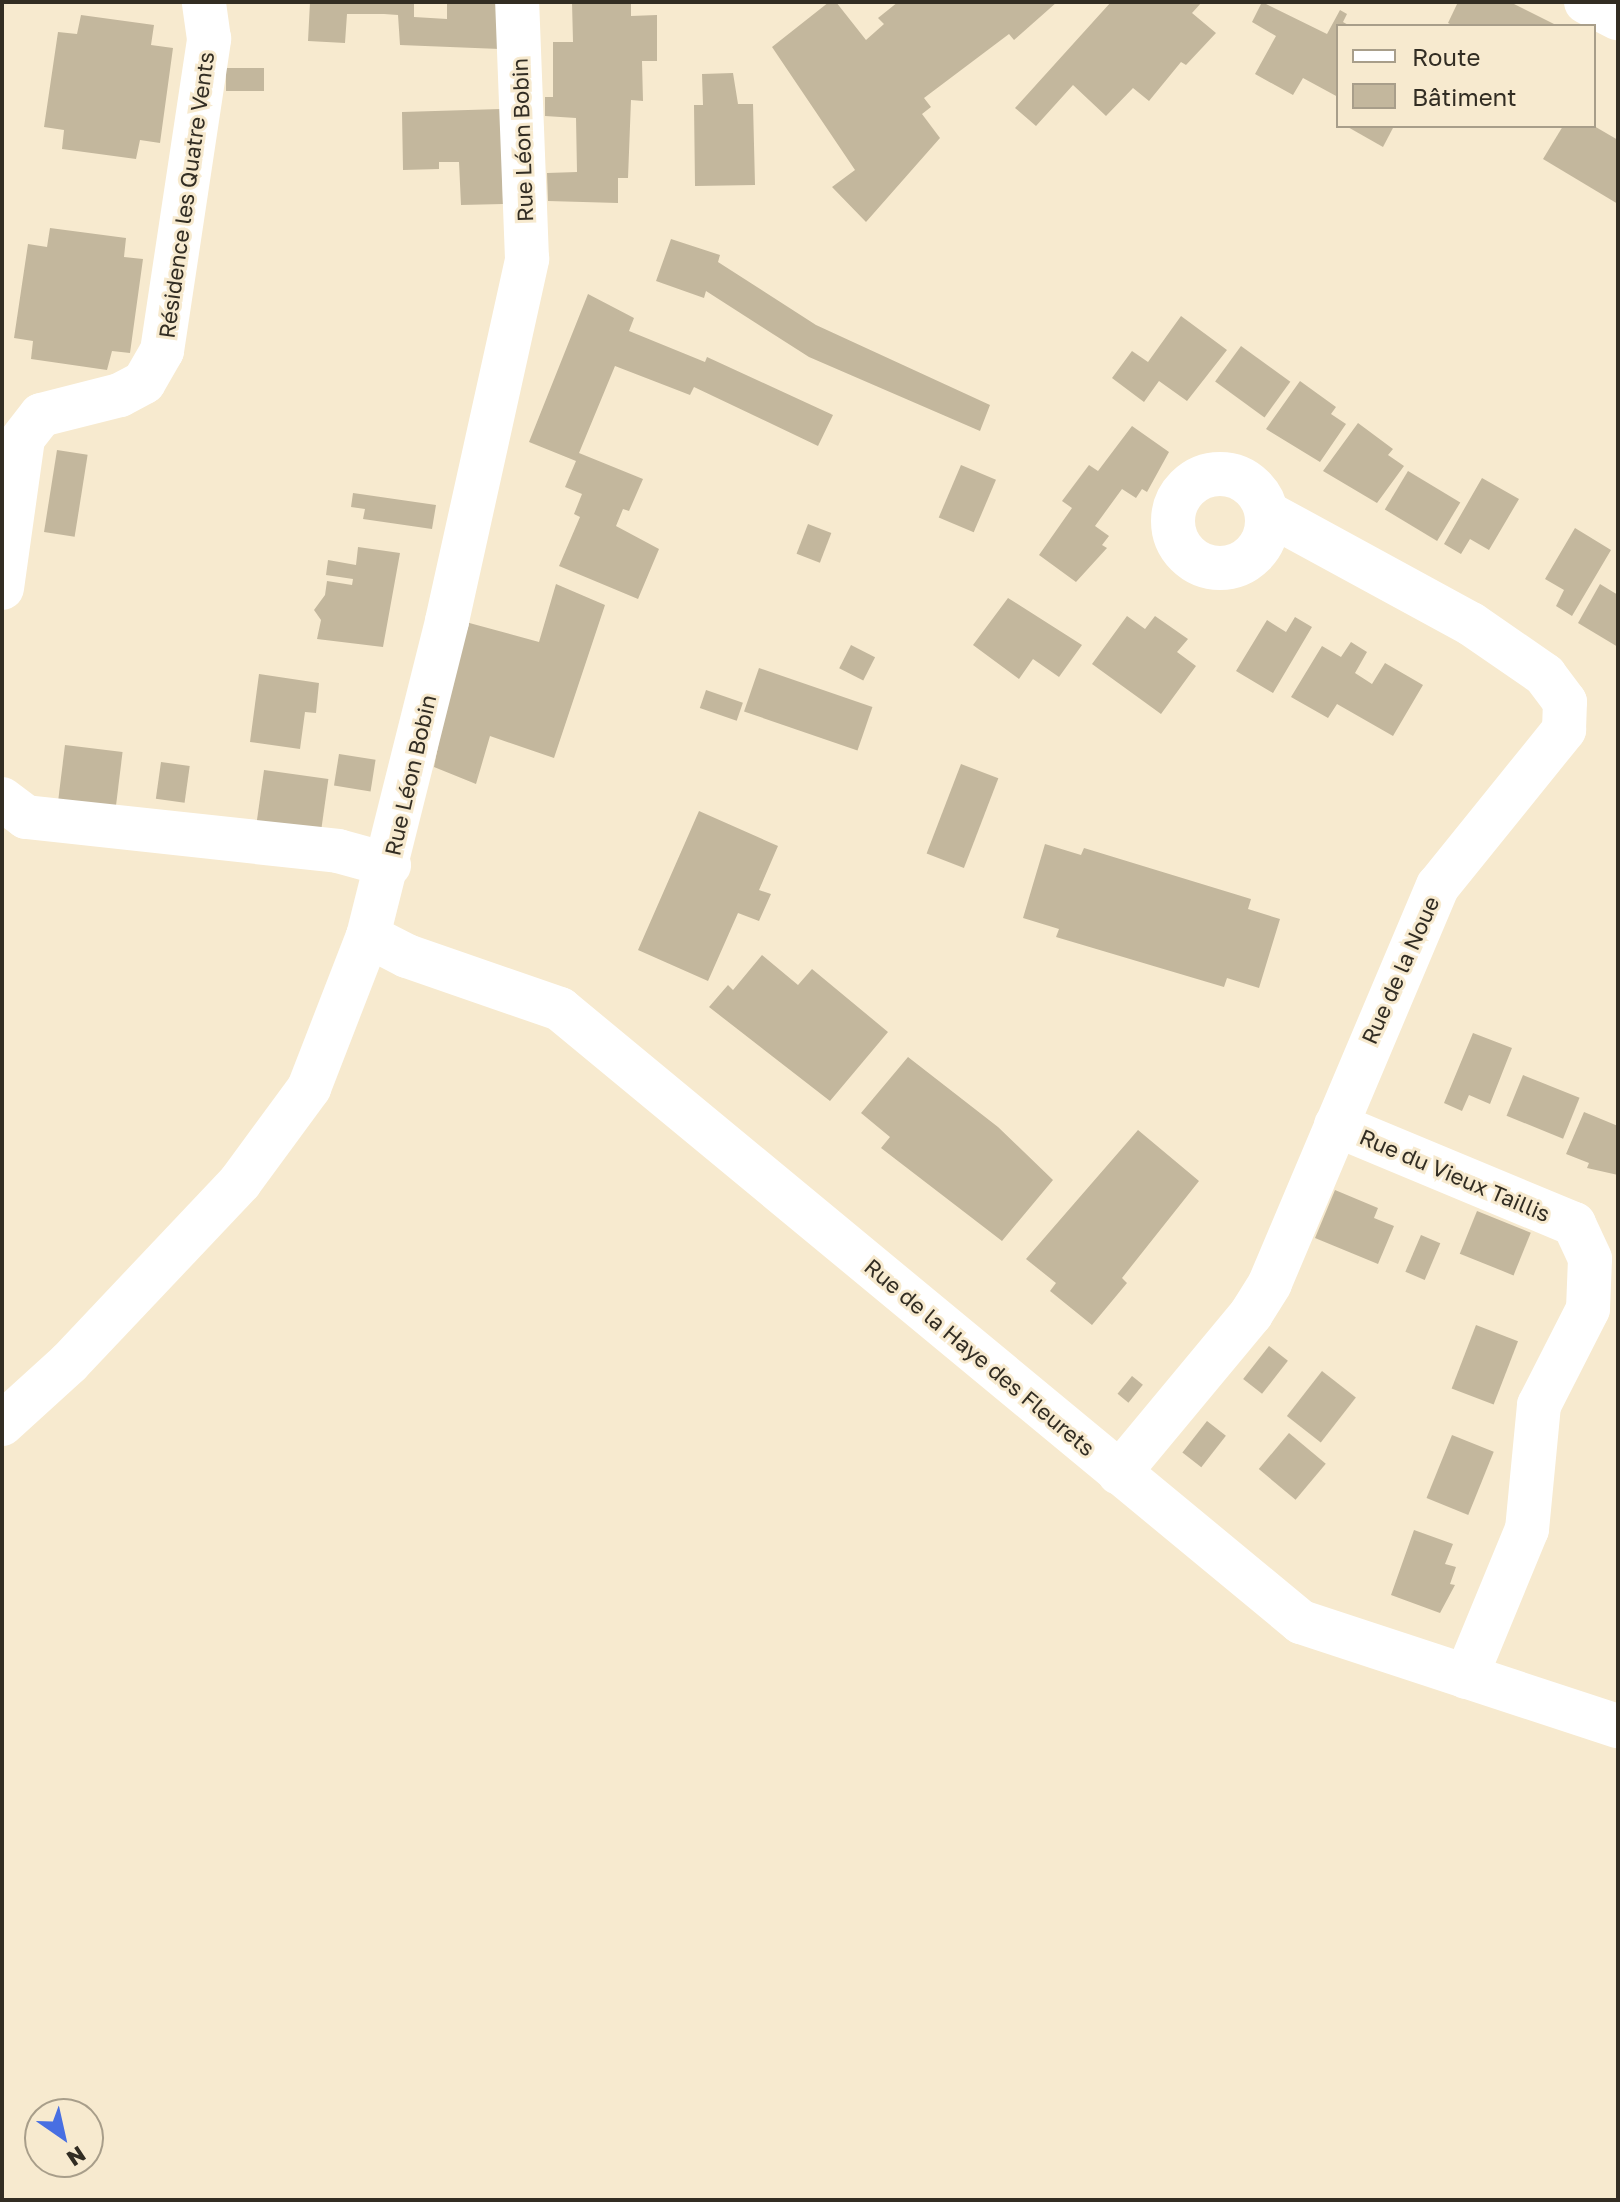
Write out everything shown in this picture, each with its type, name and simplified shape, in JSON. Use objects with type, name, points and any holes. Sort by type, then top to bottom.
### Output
[{"type":"street","name":"Résidence les Quatre Vents","points":[[2,588],[23,438],[41,415],[120,395],[144,382],[162,351],[209,39],[204,2]]},
{"type":"street","name":"Rue Léon Bobin","points":[[2,1424],[69,1363],[240,1182],[309,1088],[368,936],[389,865],[527,259],[517,2]]},
{"type":"street","points":[[1586,2],[1618,18]]},
{"type":"street","name":"Rue de la Noue","points":[[1119,1473],[1251,1314],[1270,1283],[1438,886],[1564,730],[1565,702],[1545,675],[1471,624],[1267,513]]},
{"type":"street","points":[[2,799],[26,817],[338,851],[389,865]]},
{"type":"street","name":"Rue de la Haye des Fleurets","points":[[368,936],[407,956],[560,1009],[1301,1622],[1618,1726]]},
{"type":"street","name":"Rue du Vieux Taillis","points":[[1336,1125],[1574,1224],[1590,1259],[1588,1309],[1539,1405],[1527,1529],[1466,1677]]},
{"type":"building","points":[[310,2],[414,2],[414,17],[447,19],[447,2],[499,2],[500,49],[400,45],[398,15],[384,14],[347,14],[345,43],[308,41]]},
{"type":"building","points":[[572,2],[631,2],[631,16],[657,15],[657,61],[642,61],[643,101],[631,100],[628,178],[618,178],[618,203],[548,201],[547,173],[577,172],[576,118],[545,116],[545,97],[553,97],[553,42],[573,42]]},
{"type":"building","points":[[829,2],[836,2],[866,40],[884,24],[878,18],[898,2],[1057,2],[1014,40],[1009,34],[924,98],[931,107],[922,114],[940,138],[866,222],[832,187],[855,170],[772,47]]},
{"type":"building","points":[[1111,2],[1202,2],[1192,13],[1216,33],[1186,65],[1181,62],[1149,101],[1133,88],[1106,116],[1073,85],[1036,126],[1015,108]]},
{"type":"building","points":[[1262,2],[1327,34],[1340,10],[1347,14],[1343,22],[1346,24],[1336,24],[1336,96],[1303,78],[1293,95],[1255,74],[1276,36],[1252,22]]},
{"type":"building","points":[[1458,2],[1510,2],[1554,24],[1450,24]]},
{"type":"building","points":[[81,15],[154,25],[151,45],[173,48],[160,143],[140,140],[136,159],[62,149],[64,130],[44,127],[58,32],[77,34]]},
{"type":"building","points":[[226,68],[264,68],[264,91],[226,91]]},
{"type":"building","points":[[733,73],[738,104],[753,104],[755,185],[695,186],[694,105],[703,105],[702,74]]},
{"type":"building","points":[[501,109],[503,204],[461,205],[459,162],[439,162],[439,169],[403,170],[402,112]]},
{"type":"building","points":[[1596,127],[1618,140],[1618,204],[1543,159],[1562,128]]},
{"type":"building","points":[[1350,128],[1393,128],[1383,147]]},
{"type":"building","points":[[50,228],[126,238],[124,257],[143,259],[130,353],[112,351],[107,370],[31,359],[33,341],[14,338],[28,244],[47,247]]},
{"type":"building","points":[[671,239],[720,255],[718,262],[816,325],[990,405],[980,431],[809,357],[706,291],[704,298],[656,281]]},
{"type":"building","points":[[588,294],[634,318],[629,331],[705,362],[707,357],[833,415],[818,446],[694,387],[690,395],[615,366],[579,453],[643,479],[629,511],[623,509],[616,526],[659,549],[638,599],[559,566],[580,517],[574,514],[582,494],[565,487],[576,461],[529,442]]},
{"type":"building","points":[[1181,316],[1227,350],[1187,401],[1159,381],[1144,402],[1112,378],[1132,351],[1148,362]]},
{"type":"building","points":[[1241,346],[1290,382],[1264,417],[1215,382]]},
{"type":"building","points":[[1300,381],[1336,407],[1331,414],[1346,424],[1320,462],[1266,429]]},
{"type":"building","points":[[1358,423],[1393,449],[1388,455],[1404,466],[1377,503],[1323,471]]},
{"type":"building","points":[[1132,426],[1169,452],[1147,492],[1142,489],[1136,498],[1122,489],[1095,526],[1109,536],[1102,545],[1107,548],[1076,582],[1039,555],[1072,508],[1062,501],[1089,465],[1098,471]]},
{"type":"building","points":[[57,450],[88,455],[75,537],[44,532]]},
{"type":"building","points":[[961,465],[996,480],[974,532],[939,517]]},
{"type":"building","points":[[1408,471],[1460,502],[1437,541],[1385,510]]},
{"type":"building","points":[[1482,478],[1519,499],[1489,550],[1470,539],[1461,554],[1444,544]]},
{"type":"building","points":[[353,493],[436,505],[432,529],[363,519],[365,509],[351,507]]},
{"type":"building","points":[[808,524],[831,533],[820,563],[797,554]]},
{"type":"building","points":[[1575,528],[1611,550],[1572,616],[1556,606],[1564,590],[1545,579]]},
{"type":"building","points":[[358,547],[400,553],[383,647],[317,639],[321,620],[314,610],[325,595],[327,581],[352,585],[353,579],[326,575],[328,560],[356,565]]},
{"type":"building","points":[[556,584],[605,605],[554,758],[490,736],[476,784],[434,767],[462,621],[539,642]]},
{"type":"building","points":[[1600,584],[1618,595],[1618,647],[1578,623]]},
{"type":"building","points":[[1008,598],[1082,645],[1059,677],[1033,659],[1019,679],[973,645]]},
{"type":"building","points":[[1127,616],[1145,629],[1155,616],[1188,639],[1177,652],[1196,666],[1161,714],[1092,664]]},
{"type":"building","points":[[1295,617],[1312,627],[1273,693],[1236,671],[1267,620],[1286,632]]},
{"type":"building","points":[[1351,642],[1367,652],[1355,673],[1372,684],[1385,663],[1423,685],[1393,736],[1337,704],[1328,718],[1291,697],[1322,646],[1341,657]]},
{"type":"building","points":[[851,645],[875,657],[863,680],[839,668]]},
{"type":"building","points":[[759,668],[872,707],[857,751],[744,711]]},
{"type":"building","points":[[259,674],[319,683],[316,713],[305,712],[300,749],[250,742]]},
{"type":"building","points":[[706,690],[743,703],[737,721],[700,708]]},
{"type":"building","points":[[65,745],[123,752],[115,810],[58,803]]},
{"type":"building","points":[[339,754],[376,760],[371,791],[334,786]]},
{"type":"building","points":[[161,762],[190,766],[185,803],[156,799]]},
{"type":"building","points":[[961,764],[998,778],[964,868],[927,854]]},
{"type":"building","points":[[264,770],[328,779],[320,835],[256,826]]},
{"type":"building","points":[[699,811],[778,846],[759,890],[771,894],[759,921],[738,913],[708,981],[638,950]]},
{"type":"building","points":[[1045,844],[1081,855],[1084,848],[1251,899],[1248,909],[1280,919],[1259,988],[1227,978],[1224,987],[1056,937],[1059,929],[1023,918]]},
{"type":"building","points":[[762,955],[798,985],[812,969],[888,1032],[830,1101],[709,1007],[728,985],[733,990]]},
{"type":"building","points":[[1473,1033],[1512,1048],[1490,1104],[1469,1095],[1462,1111],[1444,1103]]},
{"type":"building","points":[[908,1057],[998,1127],[1053,1180],[1002,1241],[881,1148],[890,1137],[861,1113]]},
{"type":"building","points":[[1523,1075],[1580,1098],[1563,1139],[1507,1116]]},
{"type":"building","points":[[1584,1112],[1618,1126],[1618,1175],[1587,1168],[1589,1163],[1566,1154]]},
{"type":"building","points":[[1138,1130],[1199,1181],[1122,1278],[1127,1283],[1092,1325],[1050,1291],[1056,1283],[1026,1259]]},
{"type":"building","points":[[1335,1190],[1378,1208],[1374,1218],[1394,1226],[1378,1264],[1315,1238]]},
{"type":"building","points":[[1477,1211],[1531,1233],[1514,1275],[1460,1254]]},
{"type":"building","points":[[1421,1235],[1440,1243],[1425,1280],[1405,1272]]},
{"type":"building","points":[[1476,1325],[1518,1341],[1494,1405],[1452,1388]]},
{"type":"building","points":[[1269,1346],[1288,1361],[1262,1394],[1243,1379]]},
{"type":"building","points":[[1322,1371],[1356,1397],[1321,1442],[1287,1416]]},
{"type":"building","points":[[1132,1376],[1143,1385],[1128,1403],[1118,1394]]},
{"type":"building","points":[[1207,1421],[1226,1436],[1201,1467],[1182,1453]]},
{"type":"building","points":[[1289,1433],[1326,1464],[1296,1500],[1259,1469]]},
{"type":"building","points":[[1452,1435],[1494,1452],[1468,1515],[1427,1498]]},
{"type":"building","points":[[1414,1530],[1453,1544],[1445,1564],[1456,1567],[1450,1584],[1455,1585],[1440,1613],[1391,1595]]}]
